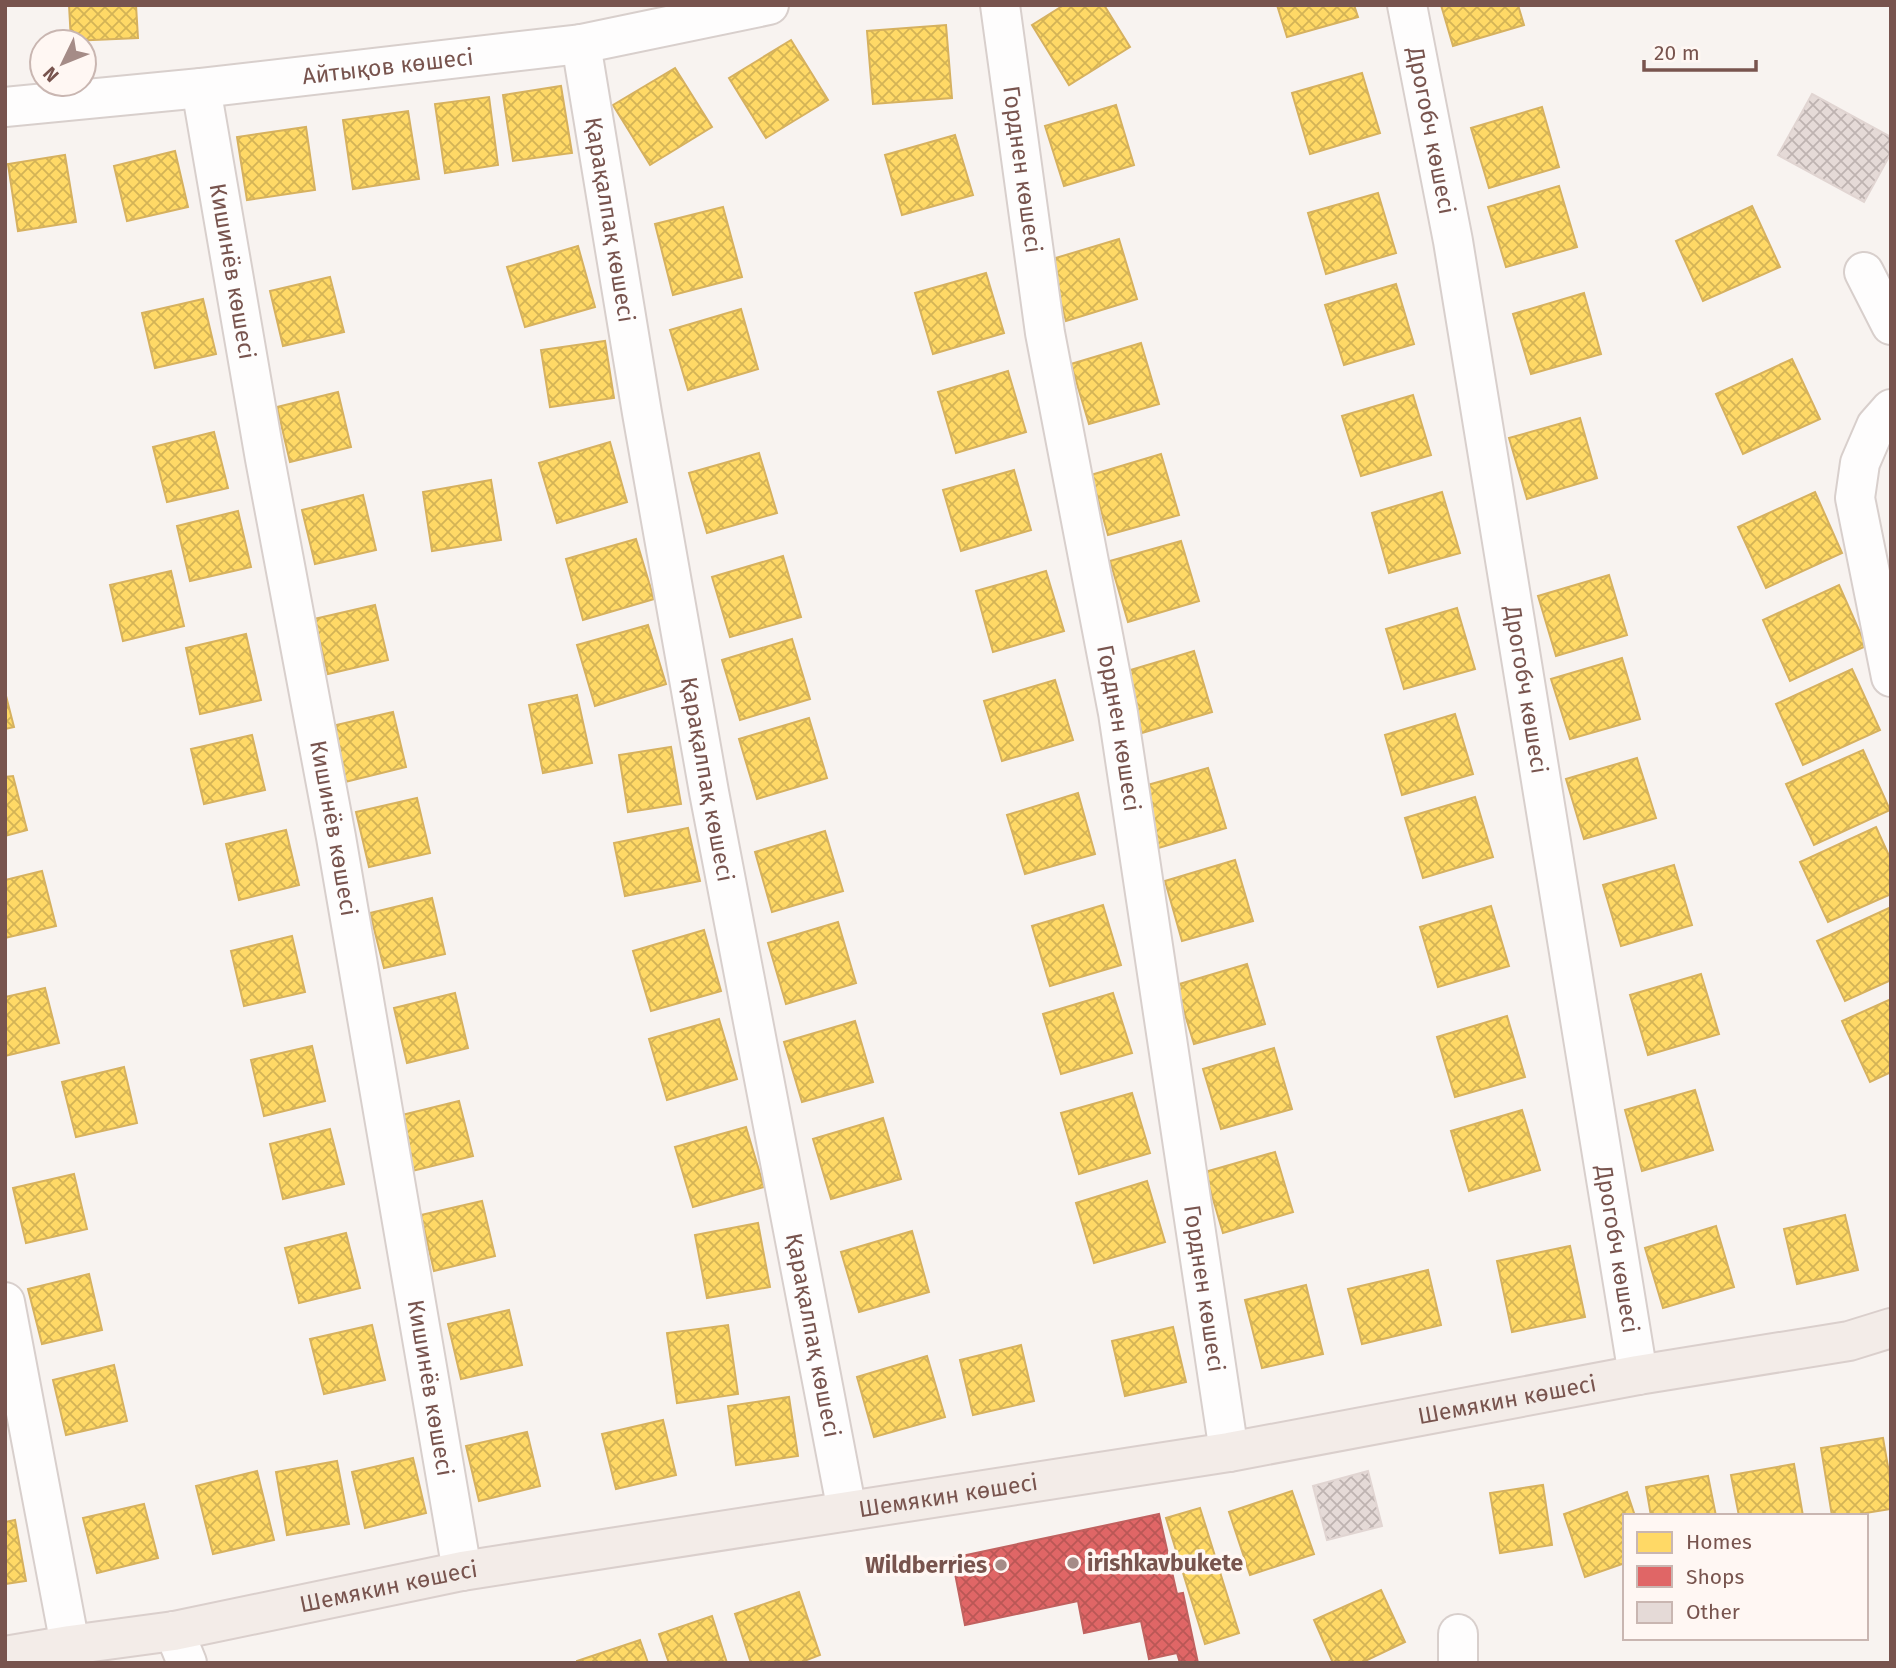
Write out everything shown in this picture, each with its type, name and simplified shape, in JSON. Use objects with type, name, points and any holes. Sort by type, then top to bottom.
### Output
[{"type":"main road","name":"Шемякин көшесі","points":[[5,1656],[70,1645],[181,1647],[462,1571],[1229,1452],[1638,1375],[1849,1341],[1891,1328]]},
{"type":"street","name":"Айтықов көшесі","points":[[5,107],[201,88],[581,44],[769,5]]},
{"type":"street","name":"Горднен көшесі","points":[[1000,5],[1045,333],[1118,713],[1229,1452]]},
{"type":"street","name":"Дрогобч көшесі","points":[[1407,5],[1453,241],[1638,1375]]},
{"type":"street","name":"Қарақалпақ көшесі","points":[[581,44],[642,413],[707,778],[847,1511]]},
{"type":"street","name":"Кишинёв көшесі","points":[[201,88],[338,851],[462,1571]]},
{"type":"street","points":[[1864,272],[1891,325]]},
{"type":"street","points":[[1891,409],[1876,426],[1860,463],[1855,498],[1891,677]]},
{"type":"street","points":[[5,1302],[70,1645]]},
{"type":"building: Homes","points":[[69,5],[136,5],[138,38],[98,40],[98,28],[70,28]]},
{"type":"building: Homes","points":[[1064,5],[1104,5],[1130,47],[1069,85],[1032,25]]},
{"type":"building: Homes","points":[[1277,5],[1354,5],[1358,17],[1287,37]]},
{"type":"building: Homes","points":[[1441,5],[1518,5],[1524,25],[1453,46]]},
{"type":"building: Homes","points":[[946,25],[952,98],[873,104],[867,31]]},
{"type":"building: Homes","points":[[791,40],[828,100],[766,138],[729,78]]},
{"type":"building: Homes","points":[[675,68],[712,127],[650,165],[613,105]]},
{"type":"building: Homes","points":[[1362,73],[1380,133],[1310,154],[1292,93]]},
{"type":"building: Homes","points":[[561,86],[572,153],[513,161],[503,95]]},
{"type":"building: Homes","points":[[489,97],[498,165],[445,173],[435,104]]},
{"type":"building: Homes","points":[[1116,105],[1134,165],[1064,186],[1045,126]]},
{"type":"building: Homes","points":[[1542,107],[1559,167],[1489,188],[1471,128]]},
{"type":"building: Homes","points":[[408,111],[419,179],[353,189],[343,120]]},
{"type":"building: Homes","points":[[306,127],[315,190],[247,200],[237,137]]},
{"type":"building: Homes","points":[[955,135],[973,195],[902,215],[885,155]]},
{"type":"building: Homes","points":[[175,151],[188,207],[127,221],[114,166]]},
{"type":"building: Homes","points":[[65,155],[76,222],[18,231],[8,164]]},
{"type":"building: Homes","points":[[1559,186],[1577,247],[1506,267],[1488,207]]},
{"type":"building: Homes","points":[[1378,193],[1396,253],[1326,274],[1308,213]]},
{"type":"building: Homes","points":[[1752,206],[1780,267],[1703,301],[1676,241]]},
{"type":"building: Homes","points":[[723,207],[742,277],[673,295],[655,224]]},
{"type":"building: Homes","points":[[1119,239],[1137,299],[1066,321],[1049,260]]},
{"type":"building: Homes","points":[[578,246],[595,307],[525,327],[507,267]]},
{"type":"building: Homes","points":[[986,273],[1004,333],[933,354],[915,293]]},
{"type":"building: Homes","points":[[330,277],[344,332],[283,346],[270,291]]},
{"type":"building: Homes","points":[[1396,284],[1414,344],[1344,365],[1325,305]]},
{"type":"building: Homes","points":[[1584,293],[1601,354],[1531,374],[1513,314]]},
{"type":"building: Homes","points":[[203,299],[216,354],[155,368],[142,313]]},
{"type":"building: Homes","points":[[741,309],[758,369],[688,390],[670,330]]},
{"type":"building: Homes","points":[[605,341],[614,398],[550,407],[541,350]]},
{"type":"building: Homes","points":[[1141,343],[1159,404],[1089,424],[1071,364]]},
{"type":"building: Homes","points":[[1792,359],[1820,419],[1743,454],[1716,394]]},
{"type":"building: Homes","points":[[1008,371],[1026,432],[956,453],[938,392]]},
{"type":"building: Homes","points":[[338,392],[351,447],[290,462],[277,407]]},
{"type":"building: Homes","points":[[1413,395],[1431,455],[1361,476],[1342,416]]},
{"type":"building: Homes","points":[[1580,418],[1597,478],[1527,499],[1509,438]]},
{"type":"building: Homes","points":[[214,432],[228,488],[167,502],[153,447]]},
{"type":"building: Homes","points":[[610,442],[627,502],[557,523],[539,463]]},
{"type":"building: Homes","points":[[759,453],[777,513],[707,533],[689,473]]},
{"type":"building: Homes","points":[[1161,454],[1179,515],[1108,535],[1091,475]]},
{"type":"building: Homes","points":[[1014,470],[1031,530],[961,551],[943,490]]},
{"type":"building: Homes","points":[[491,480],[501,540],[432,551],[423,492]]},
{"type":"building: Homes","points":[[1442,492],[1460,553],[1389,573],[1372,513]]},
{"type":"building: Homes","points":[[1815,492],[1842,553],[1766,588],[1738,527]]},
{"type":"building: Homes","points":[[363,495],[376,550],[315,564],[302,510]]},
{"type":"building: Homes","points":[[238,511],[251,567],[190,581],[177,526]]},
{"type":"building: Homes","points":[[636,539],[654,599],[583,620],[566,559]]},
{"type":"building: Homes","points":[[1181,541],[1199,601],[1128,622],[1110,561]]},
{"type":"building: Homes","points":[[783,556],[801,617],[730,637],[712,577]]},
{"type":"building: Homes","points":[[171,571],[184,626],[123,641],[110,585]]},
{"type":"building: Homes","points":[[1046,571],[1064,631],[993,652],[976,591]]},
{"type":"building: Homes","points":[[1609,575],[1627,635],[1556,656],[1538,596]]},
{"type":"building: Homes","points":[[1839,585],[1866,646],[1790,681],[1763,620]]},
{"type":"building: Homes","points":[[375,605],[388,660],[328,674],[314,619]]},
{"type":"building: Homes","points":[[1457,608],[1475,669],[1404,689],[1386,629]]},
{"type":"building: Homes","points":[[648,625],[666,684],[595,706],[577,645]]},
{"type":"building: Homes","points":[[246,634],[261,700],[200,714],[186,648]]},
{"type":"building: Homes","points":[[792,639],[810,699],[740,720],[722,660]]},
{"type":"building: Homes","points":[[1194,651],[1212,712],[1142,733],[1124,672]]},
{"type":"building: Homes","points":[[1622,658],[1640,719],[1570,739],[1551,679]]},
{"type":"building: Homes","points":[[1852,669],[1880,730],[1803,765],[1776,704]]},
{"type":"building: Homes","points":[[1055,680],[1073,740],[1002,761],[984,701]]},
{"type":"building: Homes","points":[[5,692],[14,727],[5,729]]},
{"type":"building: Homes","points":[[577,695],[592,763],[543,773],[529,705]]},
{"type":"building: Homes","points":[[393,712],[406,767],[345,782],[332,726]]},
{"type":"building: Homes","points":[[1455,714],[1473,774],[1402,795],[1385,735]]},
{"type":"building: Homes","points":[[809,718],[827,778],[757,799],[739,739]]},
{"type":"building: Homes","points":[[252,735],[265,790],[204,804],[191,749]]},
{"type":"building: Homes","points":[[671,747],[681,804],[628,812],[619,755]]},
{"type":"building: Homes","points":[[1863,750],[1890,810],[1814,845],[1786,784]]},
{"type":"building: Homes","points":[[1637,758],[1656,818],[1584,839],[1566,779]]},
{"type":"building: Homes","points":[[1208,768],[1226,828],[1155,849],[1137,788]]},
{"type":"building: Homes","points":[[13,776],[27,830],[5,836],[5,777]]},
{"type":"building: Homes","points":[[1078,793],[1095,854],[1025,874],[1007,815]]},
{"type":"building: Homes","points":[[1475,797],[1493,857],[1423,878],[1405,818]]},
{"type":"building: Homes","points":[[417,798],[430,853],[369,867],[356,812]]},
{"type":"building: Homes","points":[[1876,827],[1891,860],[1891,894],[1828,922],[1800,862]]},
{"type":"building: Homes","points":[[688,828],[700,881],[625,896],[614,843]]},
{"type":"building: Homes","points":[[286,830],[299,885],[239,900],[226,844]]},
{"type":"building: Homes","points":[[825,831],[843,891],[772,912],[755,852]]},
{"type":"building: Homes","points":[[1235,860],[1253,921],[1182,941],[1165,881]]},
{"type":"building: Homes","points":[[1674,865],[1692,925],[1621,946],[1603,885]]},
{"type":"building: Homes","points":[[42,871],[56,926],[5,938],[5,880]]},
{"type":"building: Homes","points":[[432,898],[445,954],[384,968],[370,913]]},
{"type":"building: Homes","points":[[1103,905],[1121,965],[1050,986],[1032,926]]},
{"type":"building: Homes","points":[[1491,906],[1509,966],[1438,987],[1420,927]]},
{"type":"building: Homes","points":[[1891,907],[1891,980],[1845,1001],[1817,941]]},
{"type":"building: Homes","points":[[838,922],[856,983],[786,1004],[768,943]]},
{"type":"building: Homes","points":[[704,930],[721,991],[651,1011],[633,951]]},
{"type":"building: Homes","points":[[292,936],[305,992],[244,1006],[231,951]]},
{"type":"building: Homes","points":[[1247,964],[1265,1024],[1194,1044],[1176,985]]},
{"type":"building: Homes","points":[[1701,974],[1719,1034],[1648,1055],[1630,995]]},
{"type":"building: Homes","points":[[45,988],[59,1043],[5,1056],[5,997]]},
{"type":"building: Homes","points":[[455,993],[468,1048],[407,1063],[394,1008]]},
{"type":"building: Homes","points":[[1113,993],[1132,1053],[1061,1074],[1043,1014]]},
{"type":"building: Homes","points":[[1891,999],[1891,1072],[1870,1082],[1842,1021]]},
{"type":"building: Homes","points":[[1507,1016],[1525,1077],[1455,1097],[1437,1037]]},
{"type":"building: Homes","points":[[719,1019],[737,1079],[667,1100],[649,1039]]},
{"type":"building: Homes","points":[[855,1021],[873,1082],[802,1102],[784,1042]]},
{"type":"building: Homes","points":[[312,1046],[325,1101],[264,1116],[251,1060]]},
{"type":"building: Homes","points":[[1274,1048],[1292,1109],[1221,1129],[1203,1069]]},
{"type":"building: Homes","points":[[124,1067],[137,1123],[76,1137],[62,1082]]},
{"type":"building: Homes","points":[[1695,1090],[1713,1150],[1642,1171],[1625,1110]]},
{"type":"building: Homes","points":[[1132,1093],[1150,1153],[1079,1174],[1061,1113]]},
{"type":"building: Homes","points":[[459,1101],[473,1156],[412,1171],[398,1116]]},
{"type":"building: Homes","points":[[1522,1110],[1540,1170],[1469,1191],[1451,1131]]},
{"type":"building: Homes","points":[[883,1118],[901,1179],[831,1199],[813,1139]]},
{"type":"building: Homes","points":[[746,1127],[764,1187],[693,1207],[675,1147]]},
{"type":"building: Homes","points":[[330,1129],[344,1184],[283,1199],[270,1144]]},
{"type":"building: Homes","points":[[1275,1152],[1293,1212],[1223,1233],[1205,1172]]},
{"type":"building: Homes","points":[[74,1174],[87,1229],[26,1243],[13,1188]]},
{"type":"building: Homes","points":[[1147,1181],[1165,1242],[1094,1263],[1076,1203]]},
{"type":"building: Homes","points":[[482,1201],[495,1256],[434,1271],[421,1215]]},
{"type":"building: Homes","points":[[1845,1215],[1858,1270],[1797,1284],[1784,1229]]},
{"type":"building: Homes","points":[[758,1223],[770,1287],[707,1298],[695,1235]]},
{"type":"building: Homes","points":[[1716,1226],[1734,1287],[1663,1308],[1645,1248]]},
{"type":"building: Homes","points":[[912,1231],[929,1292],[859,1312],[841,1252]]},
{"type":"building: Homes","points":[[346,1233],[360,1288],[299,1303],[285,1248]]},
{"type":"building: Homes","points":[[1570,1246],[1585,1317],[1512,1332],[1497,1261]]},
{"type":"building: Homes","points":[[1428,1270],[1441,1325],[1362,1344],[1348,1289]]},
{"type":"building: Homes","points":[[89,1274],[102,1330],[42,1344],[28,1289]]},
{"type":"building: Homes","points":[[1306,1285],[1323,1354],[1262,1368],[1245,1300]]},
{"type":"building: Homes","points":[[509,1310],[522,1365],[461,1379],[448,1324]]},
{"type":"building: Homes","points":[[372,1325],[385,1380],[324,1394],[310,1339]]},
{"type":"building: Homes","points":[[728,1325],[738,1394],[677,1403],[667,1333]]},
{"type":"building: Homes","points":[[1173,1327],[1186,1382],[1125,1396],[1112,1341]]},
{"type":"building: Homes","points":[[1021,1345],[1034,1401],[973,1415],[960,1360]]},
{"type":"building: Homes","points":[[927,1356],[945,1417],[874,1437],[857,1377]]},
{"type":"building: Homes","points":[[114,1365],[127,1421],[66,1435],[53,1380]]},
{"type":"building: Homes","points":[[789,1397],[798,1456],[736,1465],[728,1406]]},
{"type":"building: Homes","points":[[663,1420],[676,1475],[616,1489],[602,1434]]},
{"type":"building: Homes","points":[[527,1432],[540,1486],[479,1501],[466,1446]]},
{"type":"building: Homes","points":[[1883,1438],[1891,1484],[1891,1509],[1860,1514],[1832,1514],[1821,1448]]},
{"type":"building: Homes","points":[[413,1458],[426,1513],[365,1528],[352,1472]]},
{"type":"building: Homes","points":[[337,1461],[349,1524],[287,1535],[276,1472]]},
{"type":"building: Homes","points":[[1794,1464],[1803,1514],[1739,1514],[1731,1475]]},
{"type":"building: Homes","points":[[257,1471],[274,1540],[213,1554],[196,1486]]},
{"type":"building: Homes","points":[[1708,1476],[1716,1514],[1651,1514],[1646,1487]]},
{"type":"building: Homes","points":[[1543,1485],[1552,1545],[1500,1553],[1490,1493]]},
{"type":"building: Homes","points":[[1292,1491],[1314,1554],[1250,1575],[1229,1512]]},
{"type":"building: Homes","points":[[1627,1492],[1634,1514],[1623,1514],[1623,1564],[1585,1577],[1564,1514]]},
{"type":"building: Homes","points":[[144,1504],[158,1558],[97,1573],[83,1518]]},
{"type":"building: Homes","points":[[1200,1508],[1239,1633],[1205,1644],[1166,1518]]},
{"type":"building: Homes","points":[[15,1520],[26,1581],[5,1584],[5,1522]]},
{"type":"building: Homes","points":[[1381,1590],[1405,1642],[1361,1663],[1333,1663],[1314,1620]]},
{"type":"building: Homes","points":[[799,1592],[820,1655],[799,1663],[751,1663],[735,1614]]},
{"type":"building: Homes","points":[[712,1616],[727,1663],[669,1663],[659,1634]]},
{"type":"building: Homes","points":[[640,1640],[648,1663],[577,1663],[577,1661]]},
{"type":"building: Shops","points":[[1159,1514],[1177,1594],[1183,1593],[1198,1663],[1180,1663],[1177,1653],[1149,1659],[1141,1621],[1084,1633],[1078,1601],[965,1625],[952,1558]]},
{"type":"building: Other","points":[[1812,94],[1891,137],[1891,153],[1864,202],[1778,155]]},
{"type":"building: Other","points":[[1368,1471],[1382,1526],[1327,1540],[1313,1486]]},
{"type":"place","name":"irishkavbukete","points":[[1073,1563]]},
{"type":"place","name":"Wildberries","points":[[1001,1565]]}]
